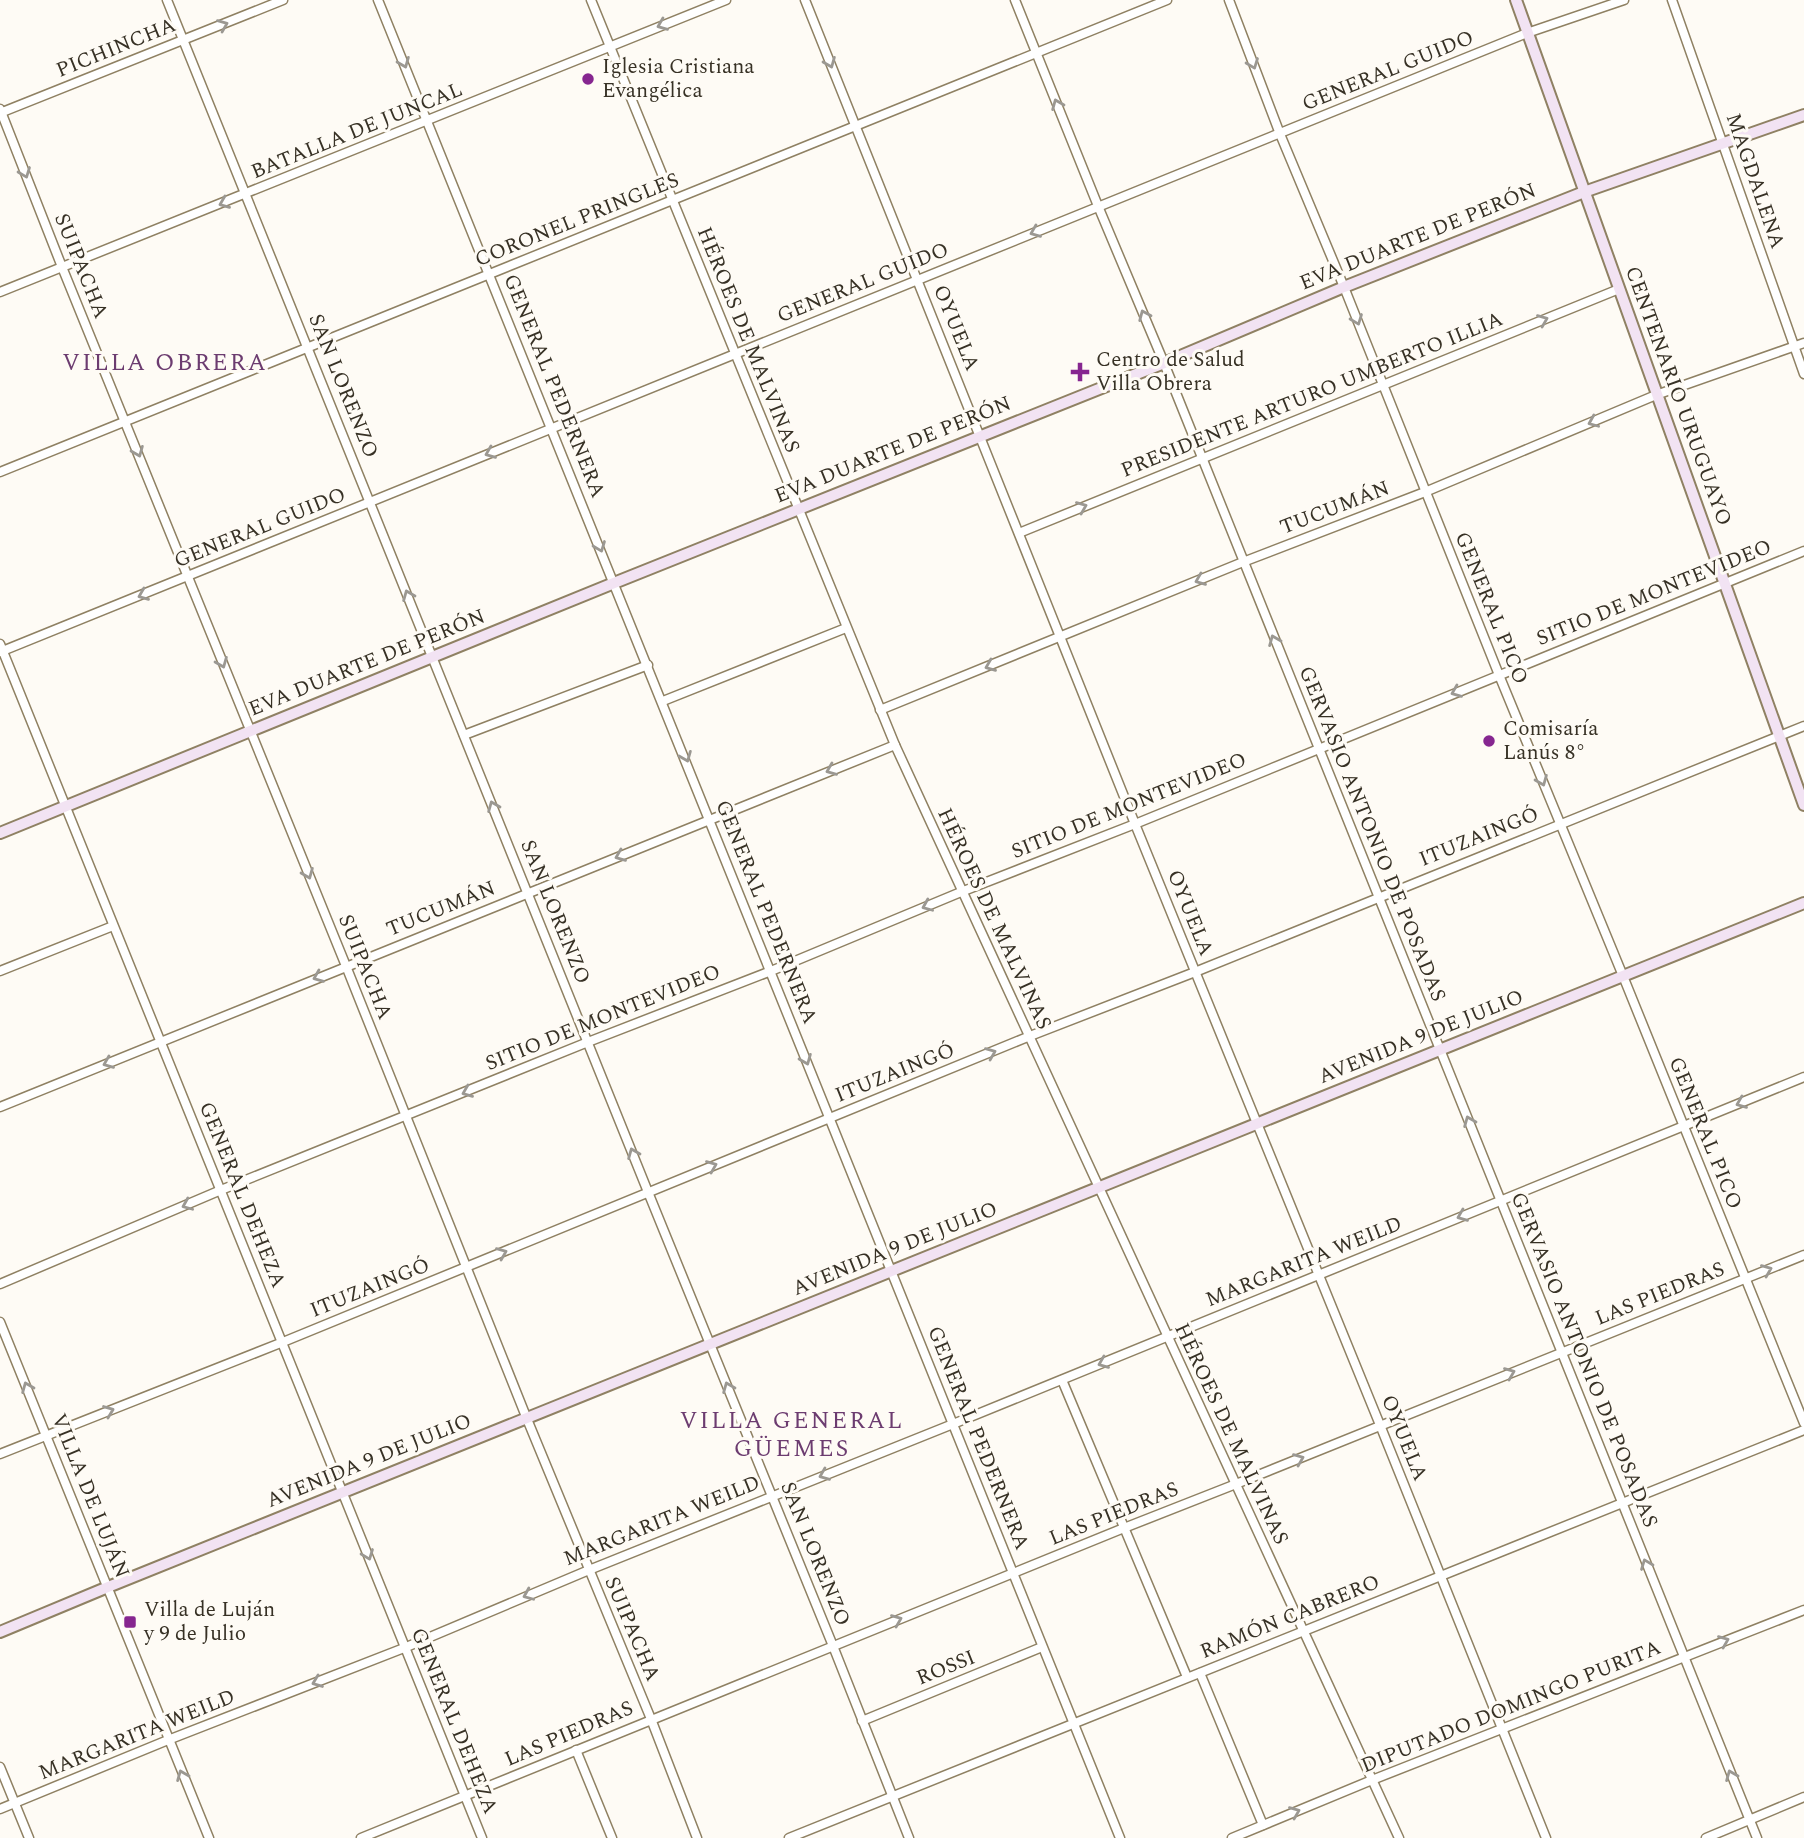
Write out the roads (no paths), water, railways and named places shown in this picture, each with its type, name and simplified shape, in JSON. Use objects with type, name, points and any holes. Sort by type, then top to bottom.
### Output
[{"type":"main road","name":"CENTENARIO URUGUAYO","points":[[1516,0],[1804,806]]},
{"type":"main road","name":"EVA DUARTE DE PERÓN","points":[[0,833],[1164,363],[1344,287],[1584,192],[1804,115]]},
{"type":"main road","name":"AVENIDA 9 DE JULIO","points":[[0,1632],[1804,903]]},
{"type":"street","name":"SAN LORENZO","points":[[167,0],[834,1646],[909,1838]]},
{"type":"street","name":"PICHINCHA","points":[[0,111],[283,0]]},
{"type":"street","name":"GENERAL PEDERNERA","points":[[379,0],[1121,1838]]},
{"type":"street","name":"HÉROES DE MALVINAS","points":[[591,0],[895,745],[1399,1838]]},
{"type":"street","name":"BATALLA DE JUNCAL","points":[[0,292],[726,0]]},
{"type":"street","name":"OYUELA","points":[[805,0],[1546,1838]]},
{"type":"street","name":"GERVASIO ANTONIO DE POSADAS","points":[[1016,0],[1757,1838]]},
{"type":"street","name":"CORONEL PRINGLES","points":[[0,471],[1167,0]]},
{"type":"street","name":"GENERAL PICO","points":[[1228,0],[1804,1423]]},
{"type":"street","name":"GENERAL GUIDO","points":[[1,649],[187,577],[1527,33],[1624,0]]},
{"type":"street","name":"MAGDALENA","points":[[1672,0],[1804,374]]},
{"type":"street","name":"SUIPACHA","points":[[0,111],[697,1838]]},
{"type":"street","name":"PRESIDENTE ARTURO UMBERTO ILLIA","points":[[1019,533],[1619,289]]},
{"type":"street","name":"TUCUMÁN","points":[[880,710],[1243,562],[1425,492],[1656,396],[1804,344]]},
{"type":"street","name":"SITIO DE MONTEVIDEO","points":[[0,1284],[221,1190],[771,971],[1804,551]]},
{"type":"street","points":[[663,701],[846,628]]},
{"type":"street","name":"GENERAL DEHEZA","points":[[1,649],[284,1342],[482,1838]]},
{"type":"street","points":[[464,735],[648,665]]},
{"type":"street","name":"ITUZAINGÓ","points":[[0,1454],[284,1342],[1030,1037],[1804,726]]},
{"type":"street","name":"TUCUMÁN","points":[[0,1107],[895,745]]},
{"type":"street","points":[[0,971],[113,926]]},
{"type":"street","name":"MARGARITA WEILD","points":[[0,1809],[404,1648],[772,1495],[1062,1380],[1804,1077]]},
{"type":"street","name":"LAS PIEDRAS","points":[[361,1838],[1804,1255]]},
{"type":"street","name":"VILLA DE LUJÁN","points":[[0,1322],[209,1838]]},
{"type":"street","points":[[1062,1380],[1187,1677]]},
{"type":"street","name":"RAMÓN CABRERO","points":[[789,1838],[1804,1430]]},
{"type":"street","name":"DIPUTADO DOMINGO PURITA","points":[[1233,1838],[1372,1780],[1804,1610]]},
{"type":"street","name":"ROSSI","points":[[862,1721],[1042,1647]]},
{"type":"street","points":[[1200,1673],[1263,1825]]},
{"type":"street","points":[[576,1750],[612,1838]]},
{"type":"street","points":[[0,1767],[29,1838]]},
{"type":"street","points":[[1706,1838],[1804,1797]]},
{"type":"place","name":"Iglesia Cristiana Evangélica","points":[[588,79]]},
{"type":"place","name":"Centro de Salud Villa Obrera","points":[[1080,372]]},
{"type":"place","name":"Comisaría Lanús 8°","points":[[1489,741]]},
{"type":"place","name":"Villa de Luján y 9 de Julio","points":[[130,1622]]},
{"type":"district","name":"VILLA OBRERA","points":[[165,363]]},
{"type":"district","name":"VILLA GENERAL GÜEMES","points":[[792,1435]]}]
